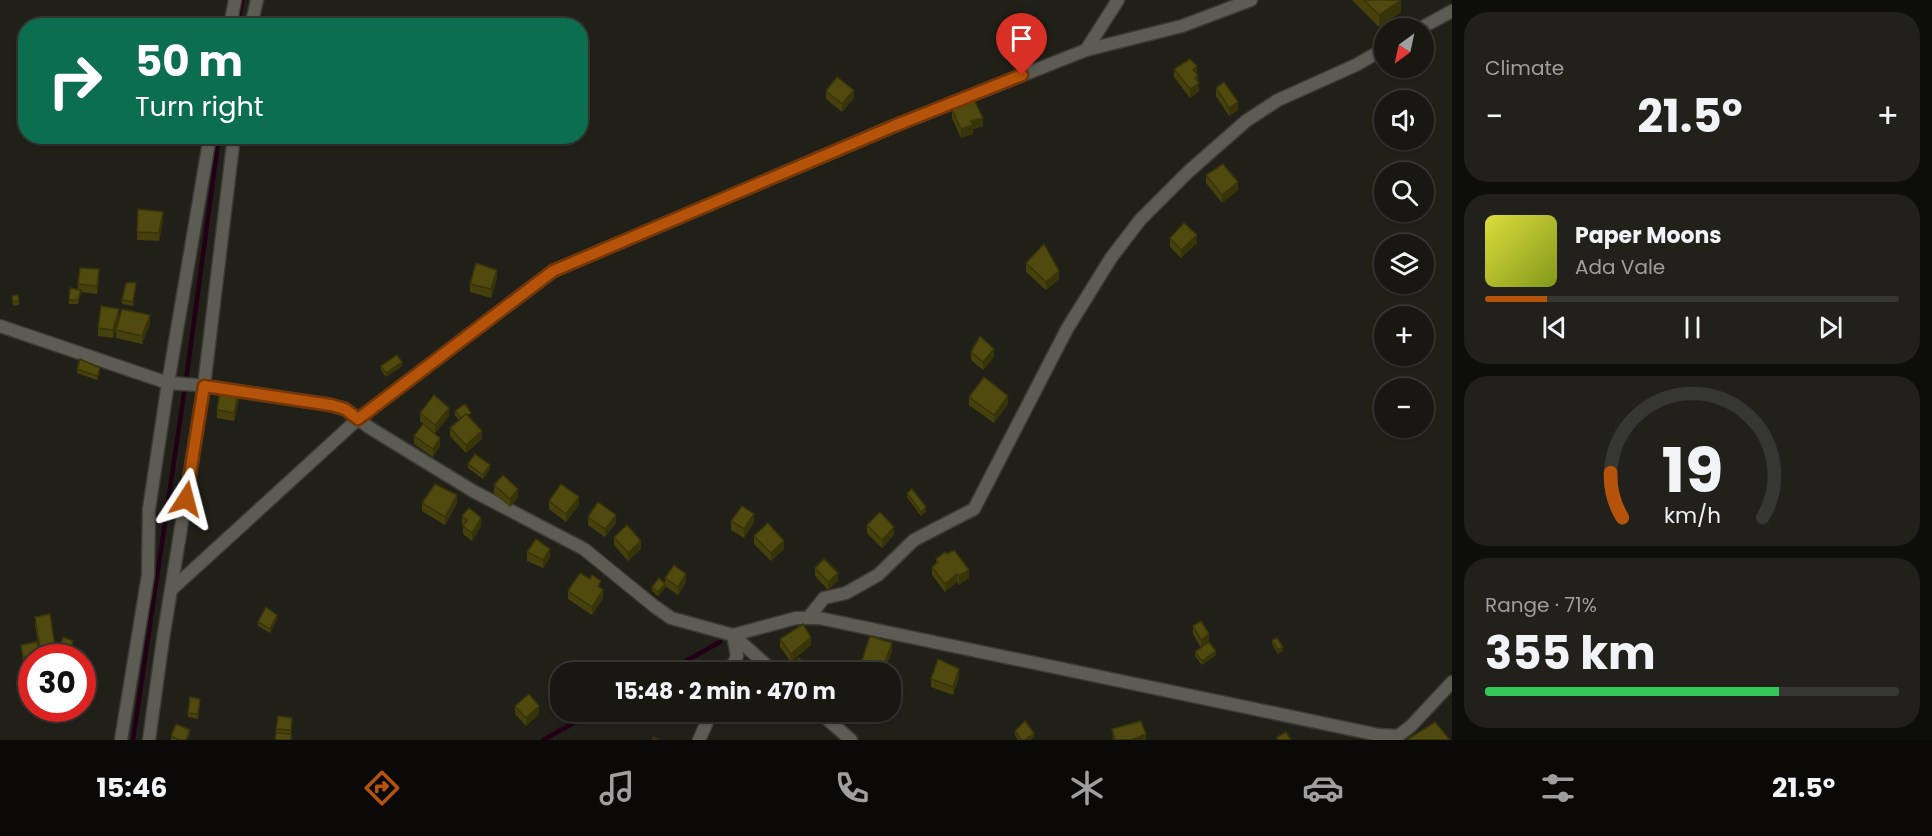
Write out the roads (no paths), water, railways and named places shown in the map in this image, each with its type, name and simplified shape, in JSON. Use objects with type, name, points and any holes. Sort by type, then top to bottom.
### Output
[{"type":"street","points":[[232,18],[235,0]]},
{"type":"street","points":[[254,18],[257,0]]},
{"type":"street","points":[[1086,50],[1118,0]]},
{"type":"street","points":[[171,590],[358,419],[553,271],[894,126],[1086,50],[1182,26],[1251,0]]},
{"type":"street","points":[[1434,21],[1452,11]]},
{"type":"street","points":[[808,618],[824,598],[846,592],[878,575],[914,540],[974,509],[1067,329],[1111,258],[1140,220],[1188,172],[1246,121],[1278,100],[1374,55]]},
{"type":"street","points":[[121,740],[148,575],[149,509],[209,144]]},
{"type":"street","points":[[149,740],[201,386],[233,144]]},
{"type":"street","points":[[0,326],[168,383],[331,405],[345,409],[473,491],[584,549],[671,618],[733,635],[763,662]]},
{"type":"street","points":[[733,635],[796,618],[819,618],[1379,735],[1398,736],[1452,682]]},
{"type":"street","points":[[733,635],[737,656],[734,662]]},
{"type":"street","points":[[699,740],[707,722]]},
{"type":"street","points":[[831,722],[851,740]]},
{"type":"waterway","points":[[239,18],[242,0]]},
{"type":"waterway","points":[[133,740],[218,144]]},
{"type":"waterway","points":[[684,662],[720,642]]},
{"type":"waterway","points":[[543,740],[575,722]]}]
